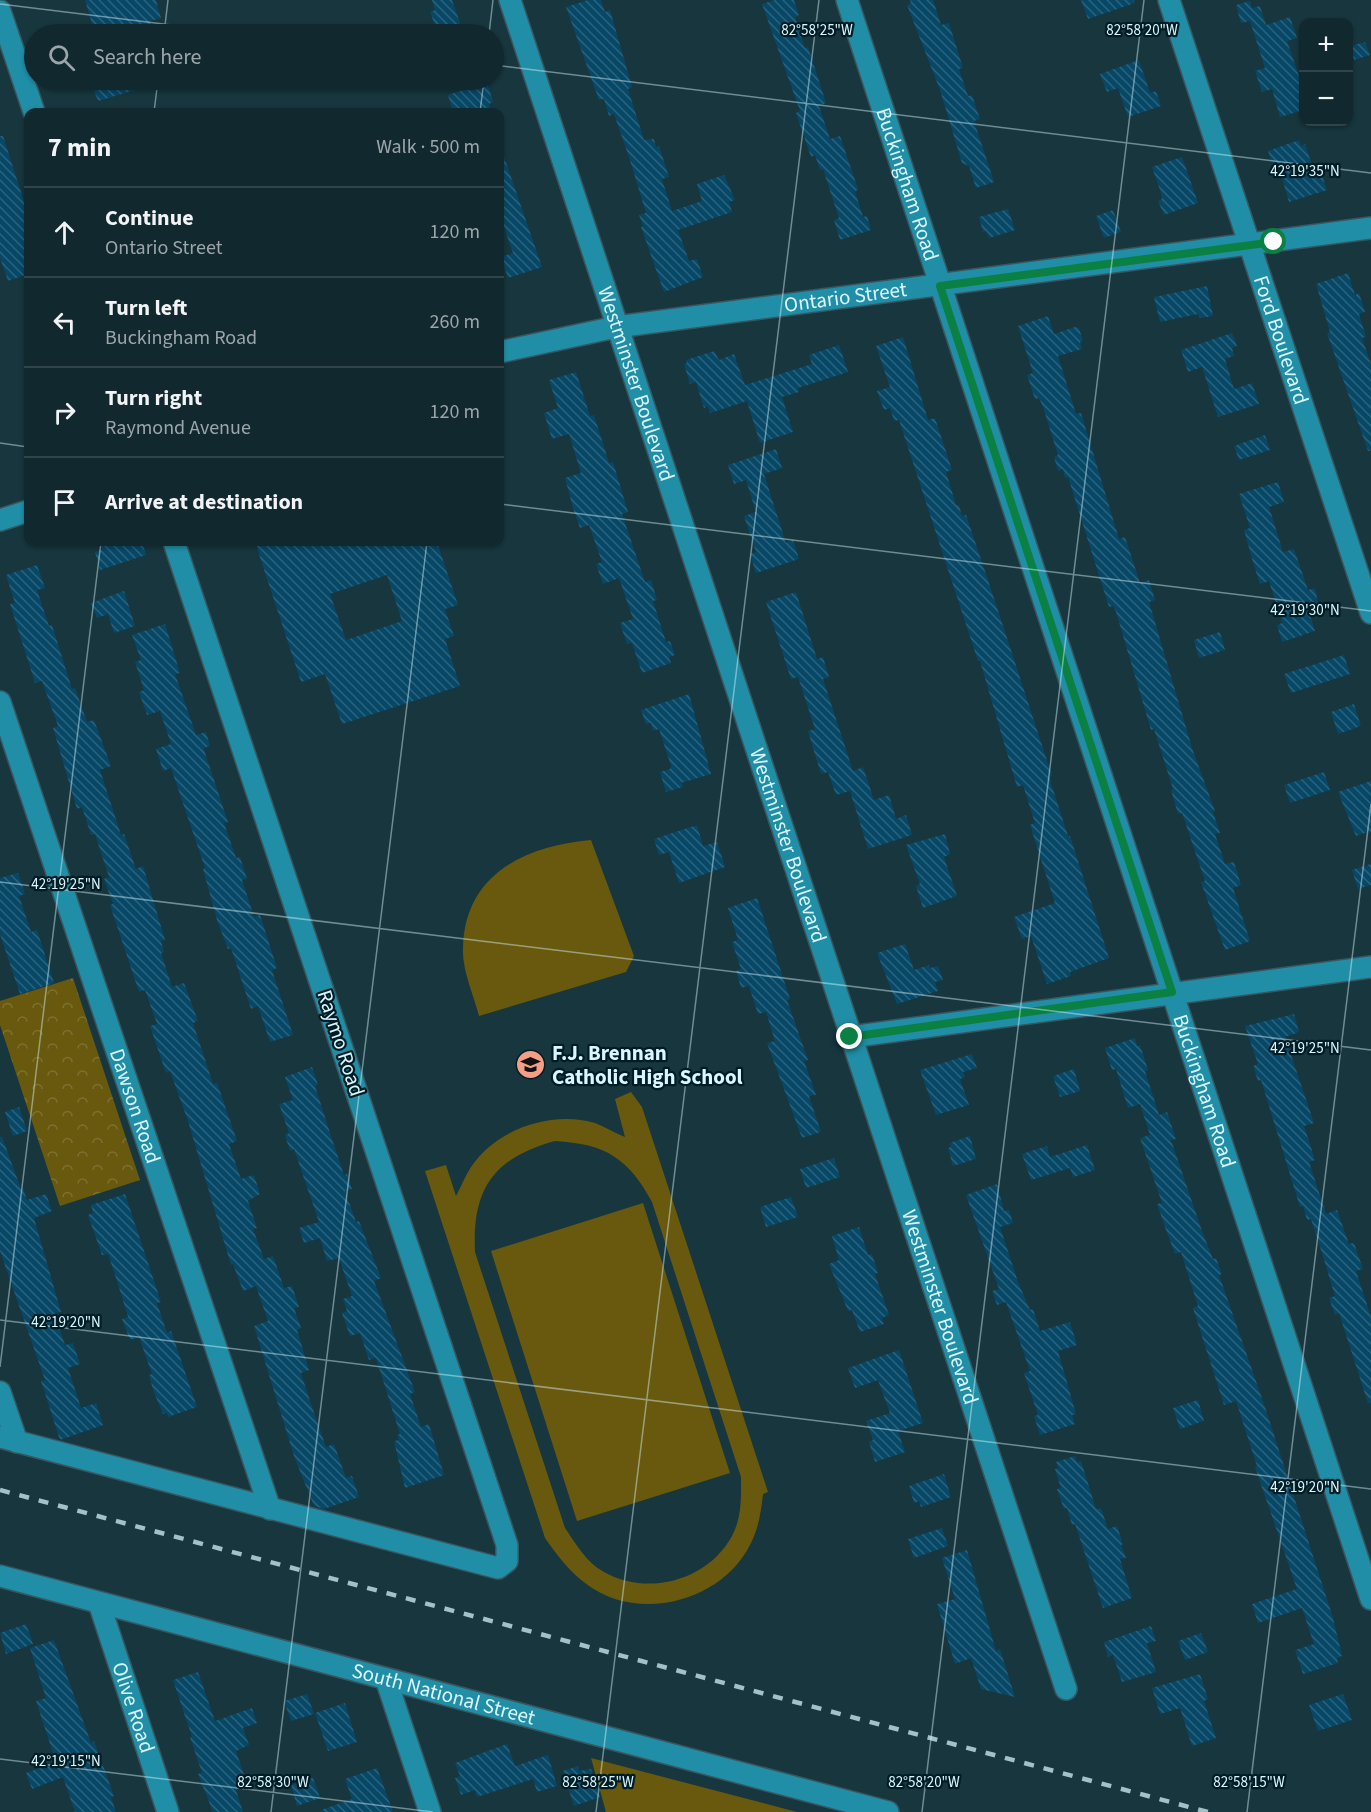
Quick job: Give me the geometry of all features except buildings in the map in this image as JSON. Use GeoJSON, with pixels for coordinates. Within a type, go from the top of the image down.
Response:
{"type":"FeatureCollection","features":[{"type":"Feature","properties":{"kind":"street","name":"Westminster Boulevard"},"geometry":{"type":"LineString","coordinates":[[510,0],[1066,1689]]}},
{"type":"Feature","properties":{"kind":"street","name":"Buckingham Road"},"geometry":{"type":"LineString","coordinates":[[848,0],[1371,1599]]}},
{"type":"Feature","properties":{"kind":"street","name":"Ford Boulevard"},"geometry":{"type":"LineString","coordinates":[[1169,0],[1371,613]]}},
{"type":"Feature","properties":{"kind":"street"},"geometry":{"type":"LineString","coordinates":[[0,11],[24,82]]}},
{"type":"Feature","properties":{"kind":"street"},"geometry":{"type":"LineString","coordinates":[[27,90],[33,108]]}},
{"type":"Feature","properties":{"kind":"street","name":"Ontario Street"},"geometry":{"type":"LineString","coordinates":[[504,351],[616,327],[1371,228]]}},
{"type":"Feature","properties":{"kind":"street"},"geometry":{"type":"LineString","coordinates":[[0,520],[24,512]]}},
{"type":"Feature","properties":{"kind":"street","name":"Raymo Road"},"geometry":{"type":"LineString","coordinates":[[175,546],[507,1545],[507,1561],[498,1568],[270,1509]]}},
{"type":"Feature","properties":{"kind":"street","name":"Dawson Road"},"geometry":{"type":"LineString","coordinates":[[0,702],[270,1509]]}},
{"type":"Feature","properties":{"kind":"street"},"geometry":{"type":"LineString","coordinates":[[850,1037],[1371,967]]}},
{"type":"Feature","properties":{"kind":"street"},"geometry":{"type":"LineString","coordinates":[[0,1392],[8,1440],[270,1509]]}},
{"type":"Feature","properties":{"kind":"street","name":"South National Street"},"geometry":{"type":"LineString","coordinates":[[0,1576],[888,1812]]}},
{"type":"Feature","properties":{"kind":"street","name":"Olive Road"},"geometry":{"type":"LineString","coordinates":[[99,1603],[168,1812]]}},
{"type":"Feature","properties":{"kind":"street"},"geometry":{"type":"LineString","coordinates":[[386,1679],[430,1812]]}},
{"type":"Feature","properties":{"kind":"green space"},"geometry":{"type":"Polygon","coordinates":[[[591,840],[634,956],[626,972],[479,1016],[463,957],[466,923],[474,901],[487,883],[522,857],[567,843],[591,840]]]}},
{"type":"Feature","properties":{"kind":"green space"},"geometry":{"type":"Polygon","coordinates":[[[73,978],[140,1180],[60,1206],[0,1025],[0,1001],[73,978]]]}},
{"type":"Feature","properties":{"kind":"green space"},"geometry":{"type":"Polygon","coordinates":[[[631,1092],[642,1107],[768,1492],[763,1494],[759,1519],[751,1543],[738,1563],[721,1580],[700,1592],[677,1600],[653,1604],[629,1602],[606,1595],[585,1583],[563,1562],[545,1538],[425,1171],[446,1165],[456,1196],[469,1170],[482,1154],[495,1142],[526,1126],[543,1121],[578,1120],[595,1123],[625,1137],[615,1099],[631,1092]],[[555,1141],[534,1148],[502,1167],[491,1179],[483,1193],[478,1210],[475,1252],[565,1528],[587,1558],[604,1572],[640,1583],[676,1580],[708,1564],[732,1536],[739,1514],[741,1477],[652,1202],[634,1174],[614,1156],[602,1150],[555,1141]]]}},
{"type":"Feature","properties":{"kind":"green space"},"geometry":{"type":"Polygon","coordinates":[[[643,1203],[730,1473],[577,1521],[491,1251],[643,1203]]]}},
{"type":"Feature","properties":{"kind":"green space"},"geometry":{"type":"Polygon","coordinates":[[[591,1758],[797,1812],[606,1812],[591,1758]]]}},
{"type":"Feature","properties":{"kind":"railway"},"geometry":{"type":"LineString","coordinates":[[0,1490],[1208,1812]]}},
{"type":"Feature","properties":{"kind":"place","name":"F.J. Brennan Catholic High School"},"geometry":{"type":"Point","coordinates":[531,1065]}},
{"type":"Feature","properties":{"kind":"route"},"geometry":{"type":"LineString","coordinates":[[850,1037],[1172,992],[940,286],[1274,242]]}}]}
